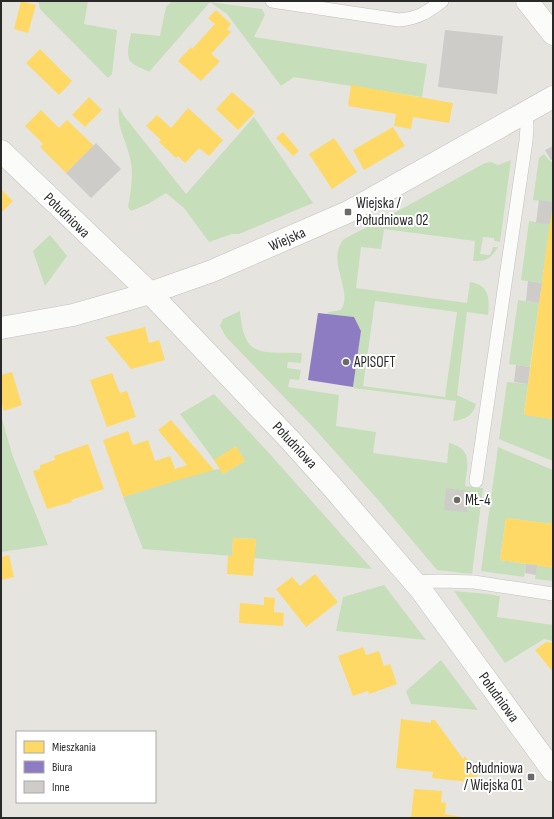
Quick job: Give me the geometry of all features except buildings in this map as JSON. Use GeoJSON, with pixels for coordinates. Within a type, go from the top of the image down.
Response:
{"type":"FeatureCollection","features":[{"type":"Feature","properties":{"kind":"street"},"geometry":{"type":"LineString","coordinates":[[527,1],[553,34]]}},
{"type":"Feature","properties":{"kind":"street","name":"Wiejska"},"geometry":{"type":"LineString","coordinates":[[1,328],[73,315],[150,293],[212,271],[348,212],[553,98]]}},
{"type":"Feature","properties":{"kind":"street","name":"Południowa"},"geometry":{"type":"LineString","coordinates":[[1,151],[150,293],[291,440],[415,582],[553,771]]}},
{"type":"Feature","properties":{"kind":"lane"},"geometry":{"type":"LineString","coordinates":[[272,1],[399,20],[411,19],[425,14],[442,1]]}},
{"type":"Feature","properties":{"kind":"lane"},"geometry":{"type":"LineString","coordinates":[[476,481],[526,141],[526,112]]}},
{"type":"Feature","properties":{"kind":"lane"},"geometry":{"type":"LineString","coordinates":[[415,582],[474,582],[553,594]]}},
{"type":"Feature","properties":{"kind":"green space"},"geometry":{"type":"Polygon","coordinates":[[[38,1],[88,1],[84,24],[117,30],[112,74],[108,78],[40,9],[38,1]]]}},
{"type":"Feature","properties":{"kind":"green space"},"geometry":{"type":"Polygon","coordinates":[[[172,1],[210,2],[149,72],[135,65],[129,59],[128,52],[131,33],[160,36],[166,7],[172,1]]]}},
{"type":"Feature","properties":{"kind":"green space"},"geometry":{"type":"Polygon","coordinates":[[[210,2],[262,9],[265,15],[254,37],[427,64],[422,97],[294,77],[281,86],[227,14],[210,2]]]}},
{"type":"Feature","properties":{"kind":"green space"},"geometry":{"type":"Polygon","coordinates":[[[119,107],[124,116],[186,194],[254,117],[313,203],[239,234],[232,234],[209,242],[184,208],[166,193],[148,204],[131,211],[128,207],[132,182],[132,170],[128,151],[120,127],[118,114],[119,107]]]}},
{"type":"Feature","properties":{"kind":"green space"},"geometry":{"type":"Polygon","coordinates":[[[544,154],[551,162],[553,162],[553,202],[533,200],[539,158],[544,154]]]}},
{"type":"Feature","properties":{"kind":"green space"},"geometry":{"type":"Polygon","coordinates":[[[511,160],[500,242],[494,241],[494,238],[483,237],[480,254],[490,255],[493,247],[498,247],[491,257],[481,261],[473,261],[475,241],[384,229],[381,249],[361,247],[356,288],[467,303],[470,282],[485,289],[489,303],[488,315],[467,312],[457,395],[476,404],[473,412],[468,417],[453,421],[456,401],[353,388],[361,331],[353,317],[326,314],[341,310],[344,302],[343,285],[337,256],[339,247],[344,239],[485,163],[491,162],[498,165],[511,160]],[[375,301],[363,386],[445,397],[457,312],[375,301]]]}},
{"type":"Feature","properties":{"kind":"green space"},"geometry":{"type":"Polygon","coordinates":[[[529,221],[550,224],[542,283],[521,280],[529,221]]]}},
{"type":"Feature","properties":{"kind":"green space"},"geometry":{"type":"Polygon","coordinates":[[[50,235],[67,256],[45,286],[33,251],[50,235]]]}},
{"type":"Feature","properties":{"kind":"green space"},"geometry":{"type":"Polygon","coordinates":[[[518,300],[539,303],[530,367],[509,364],[518,300]]]}},
{"type":"Feature","properties":{"kind":"green space"},"geometry":{"type":"Polygon","coordinates":[[[240,311],[242,327],[251,346],[266,352],[302,353],[301,363],[288,362],[287,368],[301,370],[299,380],[290,379],[288,387],[339,395],[336,426],[376,432],[373,453],[447,463],[449,443],[462,449],[466,454],[467,459],[465,486],[483,488],[472,574],[437,570],[379,501],[313,427],[226,337],[220,326],[223,319],[240,311]]]}},
{"type":"Feature","properties":{"kind":"green space"},"geometry":{"type":"Polygon","coordinates":[[[507,382],[528,384],[524,414],[553,419],[553,461],[499,439],[507,382]]]}},
{"type":"Feature","properties":{"kind":"green space"},"geometry":{"type":"Polygon","coordinates":[[[214,394],[269,453],[372,569],[254,558],[256,539],[233,538],[232,556],[143,549],[123,497],[171,481],[208,471],[220,469],[223,474],[245,461],[214,460],[180,414],[214,394]]]}},
{"type":"Feature","properties":{"kind":"green space"},"geometry":{"type":"Polygon","coordinates":[[[1,416],[13,457],[48,545],[1,552],[1,416]]]}},
{"type":"Feature","properties":{"kind":"green space"},"geometry":{"type":"Polygon","coordinates":[[[498,447],[553,470],[553,524],[506,518],[500,560],[526,564],[524,577],[481,571],[498,447]]]}},
{"type":"Feature","properties":{"kind":"green space"},"geometry":{"type":"Polygon","coordinates":[[[537,565],[553,568],[553,581],[535,579],[537,565]]]}},
{"type":"Feature","properties":{"kind":"green space"},"geometry":{"type":"Polygon","coordinates":[[[384,585],[426,640],[336,631],[343,597],[384,585]]]}},
{"type":"Feature","properties":{"kind":"green space"},"geometry":{"type":"Polygon","coordinates":[[[454,591],[500,596],[497,617],[553,625],[553,641],[544,639],[505,663],[454,591]]]}},
{"type":"Feature","properties":{"kind":"green space"},"geometry":{"type":"Polygon","coordinates":[[[441,660],[478,710],[411,704],[406,691],[441,660]]]}},
{"type":"Feature","properties":{"kind":"place","name":"Wiejska / Południowa 02"},"geometry":{"type":"Point","coordinates":[348,212]}},
{"type":"Feature","properties":{"kind":"place","name":"APISOFT"},"geometry":{"type":"Point","coordinates":[346,362]}},
{"type":"Feature","properties":{"kind":"place","name":"MŁ-4"},"geometry":{"type":"Point","coordinates":[457,500]}},
{"type":"Feature","properties":{"kind":"place","name":"Południowa / Wiejska 01"},"geometry":{"type":"Point","coordinates":[531,777]}}]}
